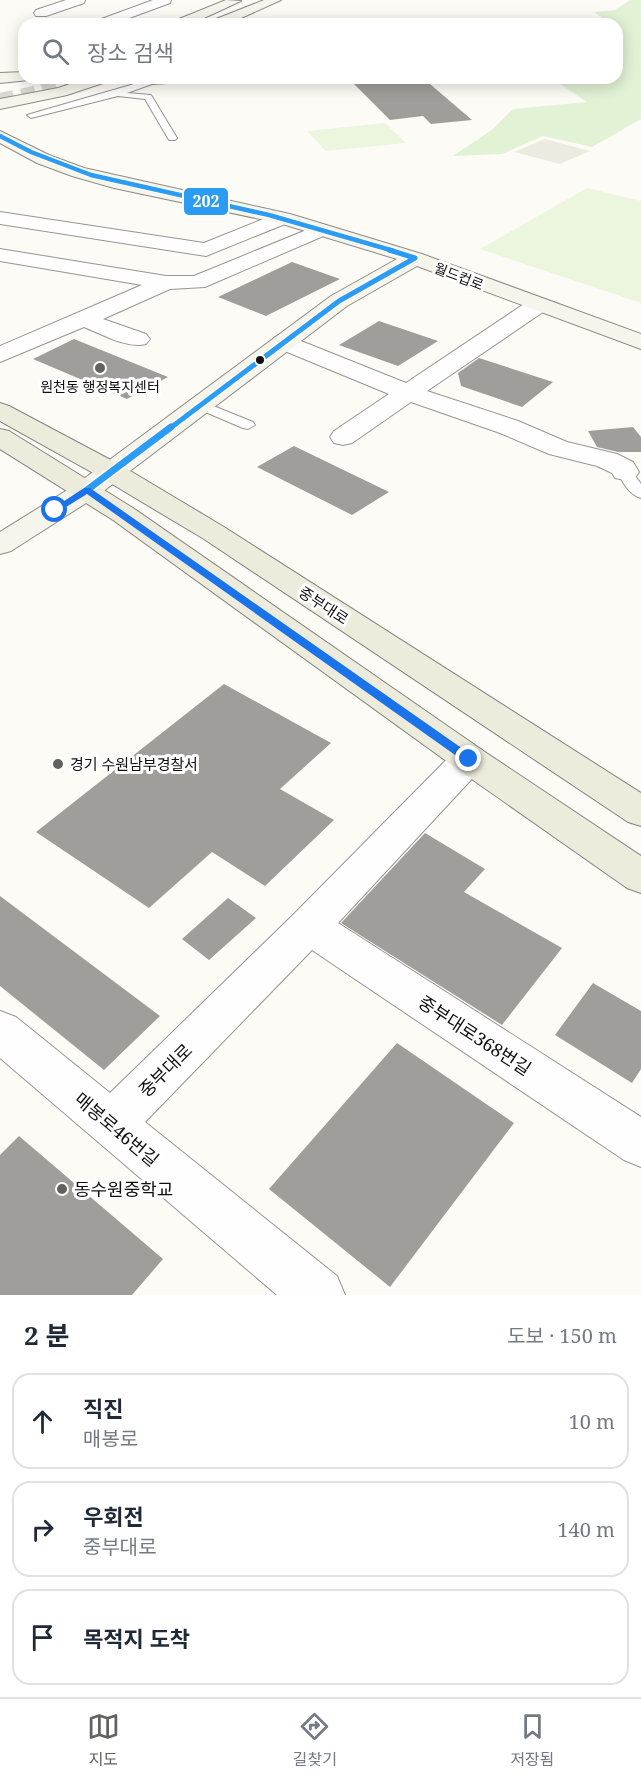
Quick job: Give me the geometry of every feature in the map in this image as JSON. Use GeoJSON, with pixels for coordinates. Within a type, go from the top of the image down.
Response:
{"type":"FeatureCollection","features":[{"type":"Feature","properties":{"kind":"main road","name":"중부대로"},"geometry":{"type":"LineString","coordinates":[[0,411],[100,481],[176,551],[469,759],[641,877]]}},
{"type":"Feature","properties":{"kind":"main road","name":"중부대로"},"geometry":{"type":"LineString","coordinates":[[0,437],[214,533],[641,812]]}},
{"type":"Feature","properties":{"kind":"main road"},"geometry":{"type":"LineString","coordinates":[[176,551],[214,533]]}},
{"type":"Feature","properties":{"kind":"street"},"geometry":{"type":"LineString","coordinates":[[41,12],[79,0]]}},
{"type":"Feature","properties":{"kind":"street"},"geometry":{"type":"LineString","coordinates":[[117,18],[165,0]]}},
{"type":"Feature","properties":{"kind":"street"},"geometry":{"type":"LineString","coordinates":[[194,18],[237,0]]}},
{"type":"Feature","properties":{"kind":"street"},"geometry":{"type":"LineString","coordinates":[[215,18],[258,0]]}},
{"type":"Feature","properties":{"kind":"street"},"geometry":{"type":"LineString","coordinates":[[231,18],[275,0]]}},
{"type":"Feature","properties":{"kind":"street"},"geometry":{"type":"LineString","coordinates":[[246,18],[289,0]]}},
{"type":"Feature","properties":{"kind":"street"},"geometry":{"type":"LineString","coordinates":[[0,78],[18,79]]}},
{"type":"Feature","properties":{"kind":"street"},"geometry":{"type":"LineString","coordinates":[[0,91],[18,84]]}},
{"type":"Feature","properties":{"kind":"street"},"geometry":{"type":"LineString","coordinates":[[0,104],[23,101],[84,84]]}},
{"type":"Feature","properties":{"kind":"street"},"geometry":{"type":"LineString","coordinates":[[20,148],[17,129],[31,115],[84,84]]}},
{"type":"Feature","properties":{"kind":"street","name":"월드컵로"},"geometry":{"type":"LineString","coordinates":[[0,136],[20,148],[78,172],[114,182],[283,218],[414,258],[641,342]]}},
{"type":"Feature","properties":{"kind":"street"},"geometry":{"type":"LineString","coordinates":[[0,218],[206,250],[283,218]]}},
{"type":"Feature","properties":{"kind":"street"},"geometry":{"type":"LineString","coordinates":[[0,255],[166,283],[197,282],[321,230]]}},
{"type":"Feature","properties":{"kind":"street"},"geometry":{"type":"LineString","coordinates":[[0,545],[100,481],[339,301],[414,258]]}},
{"type":"Feature","properties":{"kind":"street"},"geometry":{"type":"LineString","coordinates":[[0,355],[166,283]]}},
{"type":"Feature","properties":{"kind":"street"},"geometry":{"type":"LineString","coordinates":[[343,437],[538,305]]}},
{"type":"Feature","properties":{"kind":"street"},"geometry":{"type":"LineString","coordinates":[[82,319],[138,339]]}},
{"type":"Feature","properties":{"kind":"street"},"geometry":{"type":"LineString","coordinates":[[283,342],[408,393],[509,427],[558,448],[607,460],[623,468],[625,472]]}},
{"type":"Feature","properties":{"kind":"street","name":"중부대로"},"geometry":{"type":"LineString","coordinates":[[111,1124],[309,926],[469,759]]}},
{"type":"Feature","properties":{"kind":"street","name":"중부대로368번길"},"geometry":{"type":"LineString","coordinates":[[309,926],[641,1144]]}},
{"type":"Feature","properties":{"kind":"street","name":"매봉로46번길"},"geometry":{"type":"LineString","coordinates":[[0,1031],[318,1295]]}},
{"type":"Feature","properties":{"kind":"lane"},"geometry":{"type":"LineString","coordinates":[[31,115],[111,95],[138,84]]}},
{"type":"Feature","properties":{"kind":"lane"},"geometry":{"type":"LineString","coordinates":[[111,95],[148,97],[172,138]]}},
{"type":"Feature","properties":{"kind":"lane"},"geometry":{"type":"LineString","coordinates":[[201,405],[248,425]]}},
{"type":"Feature","properties":{"kind":"lane"},"geometry":{"type":"LineString","coordinates":[[625,472],[630,482],[641,493]]}},
{"type":"Feature","properties":{"kind":"green space"},"geometry":{"type":"Polygon","coordinates":[[[630,0],[641,0],[641,119],[592,147],[543,136],[502,154],[453,156],[493,129],[513,109],[587,102],[560,84],[623,84],[623,18],[602,18],[594,12],[615,10],[630,0]]]}},
{"type":"Feature","properties":{"kind":"green space"},"geometry":{"type":"Polygon","coordinates":[[[385,123],[406,143],[326,151],[307,131],[385,123]]]}},
{"type":"Feature","properties":{"kind":"green space"},"geometry":{"type":"Polygon","coordinates":[[[587,188],[641,201],[641,303],[480,249],[587,188]]]}},
{"type":"Feature","properties":{"kind":"shaded area"},"geometry":{"type":"Polygon","coordinates":[[[545,139],[590,151],[560,164],[514,152],[545,139]]]}},
{"type":"Feature","properties":{"kind":"building"},"geometry":{"type":"Polygon","coordinates":[[[354,84],[430,84],[472,120],[431,124],[423,116],[390,120],[354,84]]]}},
{"type":"Feature","properties":{"kind":"building"},"geometry":{"type":"Polygon","coordinates":[[[292,262],[340,279],[266,316],[218,297],[292,262]]]}},
{"type":"Feature","properties":{"kind":"building"},"geometry":{"type":"Polygon","coordinates":[[[379,321],[438,341],[398,366],[339,345],[379,321]]]}},
{"type":"Feature","properties":{"kind":"building","name":"원천동 행정복지센터"},"geometry":{"type":"Polygon","coordinates":[[[74,339],[168,377],[127,399],[33,359],[74,339]]]}},
{"type":"Feature","properties":{"kind":"building"},"geometry":{"type":"Polygon","coordinates":[[[479,358],[553,382],[522,407],[461,386],[458,373],[479,358]]]}},
{"type":"Feature","properties":{"kind":"building"},"geometry":{"type":"Polygon","coordinates":[[[633,427],[641,437],[641,452],[618,452],[597,447],[588,431],[633,427]]]}},
{"type":"Feature","properties":{"kind":"building"},"geometry":{"type":"Polygon","coordinates":[[[294,446],[389,492],[352,515],[257,467],[294,446]]]}},
{"type":"Feature","properties":{"kind":"building"},"geometry":{"type":"Polygon","coordinates":[[[224,684],[331,743],[280,789],[334,820],[265,886],[212,852],[149,908],[36,832],[224,684]]]}},
{"type":"Feature","properties":{"kind":"building"},"geometry":{"type":"Polygon","coordinates":[[[425,833],[485,869],[464,892],[562,948],[502,1025],[341,923],[425,833]]]}},
{"type":"Feature","properties":{"kind":"building"},"geometry":{"type":"Polygon","coordinates":[[[0,896],[160,1016],[104,1070],[0,986],[0,896]]]}},
{"type":"Feature","properties":{"kind":"building"},"geometry":{"type":"Polygon","coordinates":[[[228,898],[256,918],[209,960],[182,939],[228,898]]]}},
{"type":"Feature","properties":{"kind":"building"},"geometry":{"type":"Polygon","coordinates":[[[593,983],[641,1011],[641,1069],[632,1083],[555,1035],[593,983]]]}},
{"type":"Feature","properties":{"kind":"building"},"geometry":{"type":"Polygon","coordinates":[[[397,1043],[514,1123],[390,1287],[269,1189],[397,1043]]]}},
{"type":"Feature","properties":{"kind":"building","name":"동수원중학교"},"geometry":{"type":"Polygon","coordinates":[[[19,1136],[163,1259],[132,1295],[0,1295],[0,1155],[19,1136]]]}},
{"type":"Feature","properties":{"kind":"tunnel"},"geometry":{"type":"LineString","coordinates":[[0,100],[39,92],[60,84]]}},
{"type":"Feature","properties":{"kind":"transit line","name":"202"},"geometry":{"type":"LineString","coordinates":[[0,136],[61,165],[91,175],[290,220],[415,258]]}},
{"type":"Feature","properties":{"kind":"transit line","name":"202"},"geometry":{"type":"LineString","coordinates":[[87,490],[339,301],[415,258]]}},
{"type":"Feature","properties":{"kind":"place","name":"원천동 행정복지센터"},"geometry":{"type":"Point","coordinates":[100,368]}},
{"type":"Feature","properties":{"kind":"place","name":"경기 수원남부경찰서"},"geometry":{"type":"Point","coordinates":[58,764]}},
{"type":"Feature","properties":{"kind":"place","name":"동수원중학교"},"geometry":{"type":"Point","coordinates":[62,1189]}},
{"type":"Feature","properties":{"kind":"route"},"geometry":{"type":"LineString","coordinates":[[55,510],[87,490],[123,513],[469,759]]}}]}
